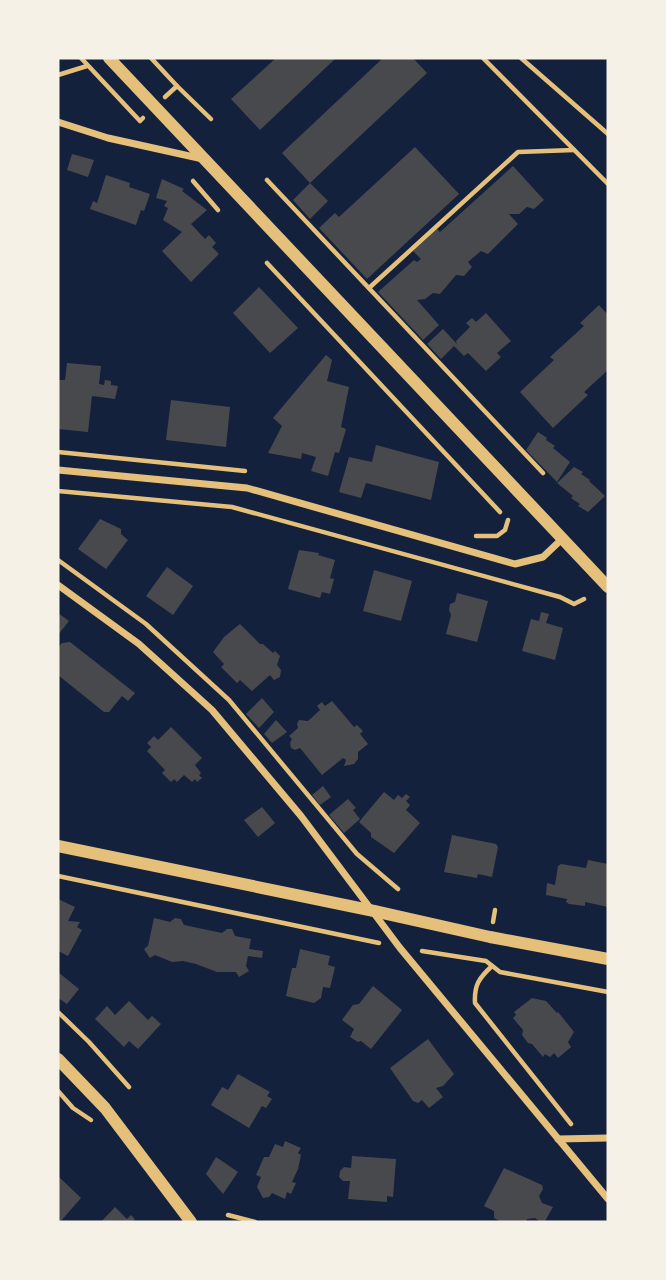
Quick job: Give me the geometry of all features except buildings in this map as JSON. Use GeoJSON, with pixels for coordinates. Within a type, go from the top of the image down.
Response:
{"type":"FeatureCollection","features":[{"type":"Feature","properties":{"kind":"street"},"geometry":{"type":"LineString","coordinates":[[109,58],[608,587]]}},
{"type":"Feature","properties":{"kind":"street"},"geometry":{"type":"LineString","coordinates":[[58,122],[108,138],[208,160]]}},
{"type":"Feature","properties":{"kind":"street"},"geometry":{"type":"LineString","coordinates":[[58,470],[247,488],[515,564],[543,556],[562,539]]}},
{"type":"Feature","properties":{"kind":"street"},"geometry":{"type":"LineString","coordinates":[[58,585],[139,644],[212,710],[302,816],[400,948],[608,1199]]}},
{"type":"Feature","properties":{"kind":"street"},"geometry":{"type":"LineString","coordinates":[[58,846],[490,937],[608,959]]}},
{"type":"Feature","properties":{"kind":"street"},"geometry":{"type":"LineString","coordinates":[[58,1059],[105,1108],[191,1222]]}},
{"type":"Feature","properties":{"kind":"street"},"geometry":{"type":"LineString","coordinates":[[558,1139],[608,1139]]}},
{"type":"Feature","properties":{"kind":"path"},"geometry":{"type":"LineString","coordinates":[[81,58],[140,121]]}},
{"type":"Feature","properties":{"kind":"path"},"geometry":{"type":"LineString","coordinates":[[151,58],[211,119]]}},
{"type":"Feature","properties":{"kind":"path"},"geometry":{"type":"LineString","coordinates":[[482,58],[608,184]]}},
{"type":"Feature","properties":{"kind":"path"},"geometry":{"type":"LineString","coordinates":[[521,58],[608,134]]}},
{"type":"Feature","properties":{"kind":"path"},"geometry":{"type":"LineString","coordinates":[[58,75],[87,66]]}},
{"type":"Feature","properties":{"kind":"path"},"geometry":{"type":"LineString","coordinates":[[156,107],[177,86]]}},
{"type":"Feature","properties":{"kind":"path"},"geometry":{"type":"LineString","coordinates":[[369,288],[518,152],[574,150]]}},
{"type":"Feature","properties":{"kind":"path"},"geometry":{"type":"LineString","coordinates":[[267,180],[543,473]]}},
{"type":"Feature","properties":{"kind":"path"},"geometry":{"type":"LineString","coordinates":[[193,181],[218,210]]}},
{"type":"Feature","properties":{"kind":"path"},"geometry":{"type":"LineString","coordinates":[[267,263],[500,512]]}},
{"type":"Feature","properties":{"kind":"path"},"geometry":{"type":"LineString","coordinates":[[58,491],[232,507],[560,597],[574,604],[584,599]]}},
{"type":"Feature","properties":{"kind":"path"},"geometry":{"type":"LineString","coordinates":[[58,876],[400,948],[486,961],[500,972],[608,992]]}},
{"type":"Feature","properties":{"kind":"path"},"geometry":{"type":"LineString","coordinates":[[492,966],[474,987],[475,1003],[574,1128]]}},
{"type":"Feature","properties":{"kind":"path"},"geometry":{"type":"LineString","coordinates":[[58,1012],[129,1087]]}},
{"type":"Feature","properties":{"kind":"path"},"geometry":{"type":"LineString","coordinates":[[58,1091],[73,1108],[91,1120]]}},
{"type":"Feature","properties":{"kind":"path"},"geometry":{"type":"LineString","coordinates":[[228,1215],[255,1222]]}}]}
